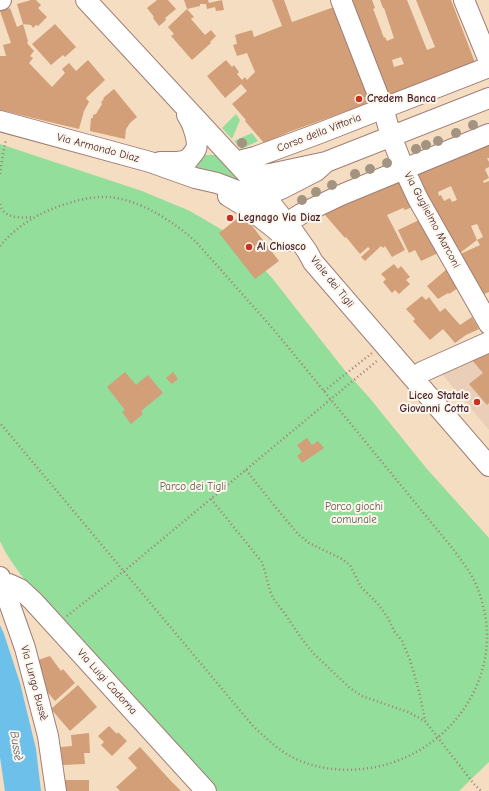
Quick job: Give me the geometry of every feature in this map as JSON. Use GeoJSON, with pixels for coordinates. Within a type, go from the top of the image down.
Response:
{"type":"FeatureCollection","features":[{"type":"Feature","properties":{"kind":"street","name":"Via Guglielmo Marconi"},"geometry":{"type":"LineString","coordinates":[[341,0],[383,108],[391,136],[404,169],[418,199],[489,324]]}},
{"type":"Feature","properties":{"kind":"street"},"geometry":{"type":"LineString","coordinates":[[464,0],[489,61]]}},
{"type":"Feature","properties":{"kind":"street","name":"Viale dei Tigli"},"geometry":{"type":"LineString","coordinates":[[88,1],[243,170],[287,223],[313,262],[381,351],[414,378],[489,466]]}},
{"type":"Feature","properties":{"kind":"street","name":"Corso della Vittoria"},"geometry":{"type":"LineString","coordinates":[[243,170],[242,160],[256,157],[320,133],[489,67]]}},
{"type":"Feature","properties":{"kind":"street","name":"Viale dei Tigli"},"geometry":{"type":"LineString","coordinates":[[150,162],[177,162],[188,160],[196,150],[196,139],[190,119],[176,98]]}},
{"type":"Feature","properties":{"kind":"street"},"geometry":{"type":"LineString","coordinates":[[243,170],[270,174],[326,162],[489,98]]}},
{"type":"Feature","properties":{"kind":"street","name":"Via Armando Diaz"},"geometry":{"type":"LineString","coordinates":[[5,123],[150,162],[195,178],[217,183],[251,196],[259,197],[264,195]]}},
{"type":"Feature","properties":{"kind":"street"},"geometry":{"type":"LineString","coordinates":[[287,223],[301,214],[341,195],[489,134]]}},
{"type":"Feature","properties":{"kind":"street"},"geometry":{"type":"LineString","coordinates":[[264,195],[281,189],[316,171],[326,162]]}},
{"type":"Feature","properties":{"kind":"street","name":"Via Armando Diaz"},"geometry":{"type":"LineString","coordinates":[[195,178],[243,205],[260,217],[278,230],[313,262]]}},
{"type":"Feature","properties":{"kind":"street"},"geometry":{"type":"LineString","coordinates":[[414,378],[422,372],[489,342]]}},
{"type":"Feature","properties":{"kind":"street","name":"Via Luigi Cadorna"},"geometry":{"type":"LineString","coordinates":[[2,582],[20,588],[33,601],[206,791]]}},
{"type":"Feature","properties":{"kind":"street","name":"Via Lungo Bussè"},"geometry":{"type":"LineString","coordinates":[[2,582],[25,648],[48,736],[56,791]]}},
{"type":"Feature","properties":{"kind":"path"},"geometry":{"type":"LineString","coordinates":[[0,174],[5,123]]}},
{"type":"Feature","properties":{"kind":"path"},"geometry":{"type":"LineString","coordinates":[[0,246],[14,231],[29,220],[57,207],[94,198],[123,200],[139,206],[171,222],[197,243],[274,330],[465,564],[475,582],[482,602],[486,620],[487,641],[485,658],[471,697],[453,724],[439,738],[409,756],[389,764],[366,769],[346,770],[310,764],[294,758],[282,751],[253,726],[0,423]]}},
{"type":"Feature","properties":{"kind":"path"},"geometry":{"type":"LineString","coordinates":[[0,204],[1,208],[8,215],[22,218],[36,217]]}},
{"type":"Feature","properties":{"kind":"path"},"geometry":{"type":"LineString","coordinates":[[324,391],[381,351]]}},
{"type":"Feature","properties":{"kind":"path"},"geometry":{"type":"LineString","coordinates":[[55,625],[124,571],[331,399],[381,351]]}},
{"type":"Feature","properties":{"kind":"path"},"geometry":{"type":"LineString","coordinates":[[246,470],[277,510],[309,543],[342,559],[350,566],[361,587],[378,604],[388,618],[394,631],[402,641],[410,660],[426,721],[481,791]]}},
{"type":"Feature","properties":{"kind":"path"},"geometry":{"type":"LineString","coordinates":[[211,499],[262,562],[273,598],[313,653],[350,688],[362,696],[408,712],[426,721]]}},
{"type":"Feature","properties":{"kind":"shaded area","name":"Liceo Statale Giovanni Cotta"},"geometry":{"type":"Polygon","coordinates":[[[489,353],[489,430],[442,374],[489,353]]]}},
{"type":"Feature","properties":{"kind":"green space"},"geometry":{"type":"Polygon","coordinates":[[[236,114],[240,120],[232,139],[222,128],[236,114]]]}},
{"type":"Feature","properties":{"kind":"green space"},"geometry":{"type":"Polygon","coordinates":[[[252,133],[258,141],[241,149],[234,141],[252,133]]]}},
{"type":"Feature","properties":{"kind":"green space","name":"Parco dei Tigli"},"geometry":{"type":"Polygon","coordinates":[[[0,144],[142,191],[190,211],[224,231],[244,247],[272,278],[346,372],[368,396],[427,469],[489,538],[489,762],[459,791],[211,791],[29,585],[13,564],[0,541],[0,144]]]}},
{"type":"Feature","properties":{"kind":"green space"},"geometry":{"type":"Polygon","coordinates":[[[204,155],[222,155],[252,189],[180,168],[199,164],[204,155]]]}},
{"type":"Feature","properties":{"kind":"water","name":"Bussè"},"geometry":{"type":"Polygon","coordinates":[[[0,625],[20,683],[36,749],[41,791],[5,791],[0,757],[0,625]]]}},
{"type":"Feature","properties":{"kind":"building"},"geometry":{"type":"Polygon","coordinates":[[[36,0],[41,5],[38,8],[47,17],[38,26],[36,25],[33,28],[31,25],[23,24],[17,4],[36,0]]]}},
{"type":"Feature","properties":{"kind":"building"},"geometry":{"type":"Polygon","coordinates":[[[157,0],[168,0],[176,9],[165,18],[166,20],[159,26],[147,8],[157,0]]]}},
{"type":"Feature","properties":{"kind":"building"},"geometry":{"type":"Polygon","coordinates":[[[184,0],[208,0],[209,3],[222,0],[224,10],[216,11],[215,7],[207,9],[206,4],[200,4],[200,6],[187,9],[184,0]]]}},
{"type":"Feature","properties":{"kind":"building"},"geometry":{"type":"Polygon","coordinates":[[[272,0],[284,0],[292,22],[334,7],[361,79],[363,78],[372,102],[289,132],[264,143],[232,104],[247,91],[241,84],[225,98],[207,76],[226,60],[232,67],[234,65],[239,72],[237,74],[242,80],[245,77],[247,80],[255,72],[247,53],[237,56],[233,45],[237,44],[235,35],[252,30],[254,37],[282,26],[272,0]]]}},
{"type":"Feature","properties":{"kind":"building"},"geometry":{"type":"Polygon","coordinates":[[[350,0],[372,0],[375,8],[373,9],[384,38],[385,37],[387,41],[394,38],[380,0],[407,0],[427,50],[435,47],[416,0],[451,0],[476,65],[387,98],[350,0]],[[401,57],[392,60],[394,67],[404,64],[401,57]]]}},
{"type":"Feature","properties":{"kind":"building"},"geometry":{"type":"Polygon","coordinates":[[[10,8],[17,27],[23,24],[28,41],[27,43],[34,51],[30,56],[33,58],[29,63],[52,87],[65,73],[62,69],[69,63],[76,71],[88,60],[105,80],[86,98],[89,102],[84,111],[79,129],[0,110],[0,56],[6,56],[3,45],[11,43],[0,11],[10,8]]]}},
{"type":"Feature","properties":{"kind":"building"},"geometry":{"type":"Polygon","coordinates":[[[187,9],[194,17],[191,19],[205,35],[211,30],[216,36],[210,42],[211,43],[192,60],[171,36],[174,34],[168,27],[187,9]]]}},
{"type":"Feature","properties":{"kind":"building"},"geometry":{"type":"Polygon","coordinates":[[[55,24],[76,47],[65,57],[63,55],[51,65],[32,44],[55,24]]]}},
{"type":"Feature","properties":{"kind":"building"},"geometry":{"type":"Polygon","coordinates":[[[114,89],[137,117],[126,129],[125,139],[90,131],[91,118],[93,118],[93,115],[96,114],[102,104],[101,102],[104,99],[103,98],[114,89]]]}},
{"type":"Feature","properties":{"kind":"building"},"geometry":{"type":"Polygon","coordinates":[[[489,141],[489,158],[487,158],[489,167],[485,169],[489,178],[483,181],[484,183],[489,181],[489,292],[479,296],[475,289],[473,289],[456,256],[440,224],[438,225],[429,208],[431,207],[427,199],[425,200],[412,174],[489,141]],[[451,186],[438,192],[439,196],[441,195],[444,201],[450,198],[452,202],[457,200],[451,186]],[[477,224],[471,226],[477,240],[483,237],[477,224]],[[477,240],[456,256],[480,245],[477,240]]]}},
{"type":"Feature","properties":{"kind":"building"},"geometry":{"type":"Polygon","coordinates":[[[398,180],[412,207],[405,210],[403,208],[387,215],[405,250],[392,257],[385,246],[383,248],[381,246],[365,261],[361,257],[370,249],[368,247],[360,254],[325,215],[325,212],[398,180]]]}},
{"type":"Feature","properties":{"kind":"building","name":"Al Chiosco"},"geometry":{"type":"Polygon","coordinates":[[[243,214],[279,261],[255,279],[219,233],[243,214]]]}},
{"type":"Feature","properties":{"kind":"building"},"geometry":{"type":"Polygon","coordinates":[[[421,219],[438,253],[421,261],[415,250],[409,253],[398,230],[421,219]]]}},
{"type":"Feature","properties":{"kind":"building"},"geometry":{"type":"Polygon","coordinates":[[[394,264],[398,269],[401,266],[410,277],[406,280],[410,284],[399,294],[395,290],[392,293],[383,282],[386,279],[381,274],[394,264]]]}},
{"type":"Feature","properties":{"kind":"building"},"geometry":{"type":"Polygon","coordinates":[[[447,269],[458,288],[438,299],[427,286],[447,269]]]}},
{"type":"Feature","properties":{"kind":"building"},"geometry":{"type":"Polygon","coordinates":[[[422,296],[426,300],[429,297],[440,312],[445,308],[460,325],[472,317],[479,329],[466,335],[455,343],[443,329],[430,340],[413,321],[415,319],[406,309],[422,296]]]}},
{"type":"Feature","properties":{"kind":"building"},"geometry":{"type":"Polygon","coordinates":[[[489,351],[489,403],[487,405],[469,384],[483,373],[471,359],[489,351]]]}},
{"type":"Feature","properties":{"kind":"building"},"geometry":{"type":"Polygon","coordinates":[[[125,372],[136,385],[148,375],[163,393],[141,411],[143,414],[131,424],[122,412],[125,410],[107,387],[125,372]]]}},
{"type":"Feature","properties":{"kind":"building"},"geometry":{"type":"Polygon","coordinates":[[[173,372],[178,379],[172,384],[166,378],[173,372]]]}},
{"type":"Feature","properties":{"kind":"building"},"geometry":{"type":"Polygon","coordinates":[[[307,438],[312,445],[318,441],[324,448],[302,463],[297,456],[302,452],[297,445],[307,438]]]}},
{"type":"Feature","properties":{"kind":"building"},"geometry":{"type":"Polygon","coordinates":[[[50,656],[61,671],[63,669],[75,683],[55,701],[43,687],[38,660],[50,656]]]}},
{"type":"Feature","properties":{"kind":"building"},"geometry":{"type":"Polygon","coordinates":[[[78,685],[97,707],[70,731],[51,709],[78,685]]]}},
{"type":"Feature","properties":{"kind":"building"},"geometry":{"type":"Polygon","coordinates":[[[109,726],[127,741],[112,756],[101,745],[104,742],[98,736],[109,726]]]}},
{"type":"Feature","properties":{"kind":"building"},"geometry":{"type":"Polygon","coordinates":[[[89,733],[90,753],[84,753],[85,764],[62,765],[61,747],[72,746],[71,735],[89,733]]]}},
{"type":"Feature","properties":{"kind":"building"},"geometry":{"type":"Polygon","coordinates":[[[140,747],[181,791],[120,791],[116,787],[137,768],[128,758],[140,747]]]}},
{"type":"Feature","properties":{"kind":"building"},"geometry":{"type":"Polygon","coordinates":[[[63,780],[89,780],[89,791],[64,791],[63,780]]]}},
{"type":"Feature","properties":{"kind":"place","name":"Credem Banca"},"geometry":{"type":"Point","coordinates":[359,99]}},
{"type":"Feature","properties":{"kind":"place","name":"Legnago Via Diaz"},"geometry":{"type":"Point","coordinates":[230,218]}},
{"type":"Feature","properties":{"kind":"place","name":"Al Chiosco"},"geometry":{"type":"Point","coordinates":[249,247]}},
{"type":"Feature","properties":{"kind":"place","name":"Liceo Statale Giovanni Cotta"},"geometry":{"type":"Point","coordinates":[477,402]}},
{"type":"Feature","properties":{"kind":"park label","name":"Parco giochi comunale"},"geometry":{"type":"Point","coordinates":[354,513]}}]}
